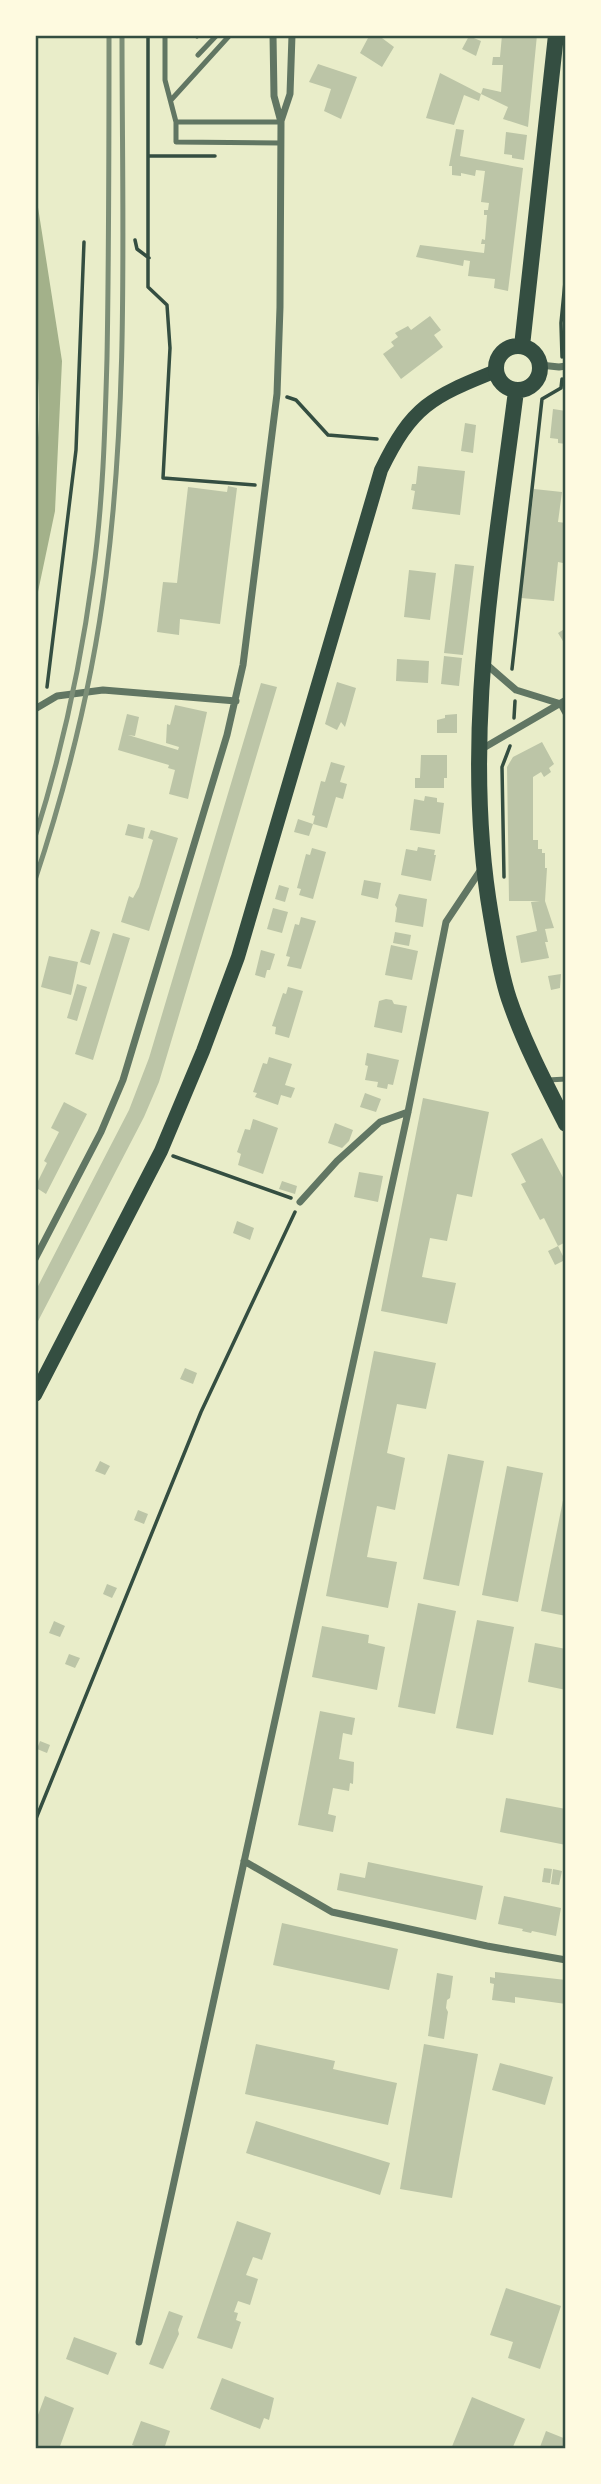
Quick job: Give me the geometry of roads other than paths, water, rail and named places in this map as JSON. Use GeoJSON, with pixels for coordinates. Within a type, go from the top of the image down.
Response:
{"type":"FeatureCollection","features":[{"type":"Feature","properties":{"kind":"main road"},"geometry":{"type":"LineString","coordinates":[[522,346],[556,35]]}},
{"type":"Feature","properties":{"kind":"main road"},"geometry":{"type":"LineString","coordinates":[[522,346],[534,353],[540,365],[540,372],[534,384],[516,391],[502,384],[496,371],[496,364],[503,352],[522,346]]}},
{"type":"Feature","properties":{"kind":"main road"},"geometry":{"type":"LineString","coordinates":[[35,1395],[161,1151],[203,1051],[238,957],[381,470],[395,440],[415,413],[457,387],[496,371]]}},
{"type":"Feature","properties":{"kind":"main road"},"geometry":{"type":"LineString","coordinates":[[516,391],[483,661],[478,797],[482,868],[508,997],[525,1042],[566,1124]]}},
{"type":"Feature","properties":{"kind":"street"},"geometry":{"type":"LineString","coordinates":[[35,1259],[101,1132],[123,1080],[236,701],[243,665],[277,394],[281,122],[274,96],[274,35]]}},
{"type":"Feature","properties":{"kind":"street"},"geometry":{"type":"LineString","coordinates":[[281,122],[290,94],[292,35]]}},
{"type":"Feature","properties":{"kind":"street"},"geometry":{"type":"LineString","coordinates":[[540,365],[564,366]]}},
{"type":"Feature","properties":{"kind":"street"},"geometry":{"type":"LineString","coordinates":[[483,661],[516,690],[563,702]]}},
{"type":"Feature","properties":{"kind":"street"},"geometry":{"type":"LineString","coordinates":[[35,709],[57,696],[103,690],[236,701]]}},
{"type":"Feature","properties":{"kind":"street"},"geometry":{"type":"LineString","coordinates":[[479,750],[563,702]]}},
{"type":"Feature","properties":{"kind":"street"},"geometry":{"type":"LineString","coordinates":[[563,702],[566,713]]}},
{"type":"Feature","properties":{"kind":"street"},"geometry":{"type":"LineString","coordinates":[[139,2342],[408,1112],[446,922],[482,868]]}},
{"type":"Feature","properties":{"kind":"street"},"geometry":{"type":"LineString","coordinates":[[300,1202],[337,1161],[380,1122],[408,1112]]}},
{"type":"Feature","properties":{"kind":"street"},"geometry":{"type":"LineString","coordinates":[[244,1861],[332,1912],[487,1946],[566,1960]]}},
{"type":"Feature","properties":{"kind":"lane"},"geometry":{"type":"LineString","coordinates":[[165,35],[165,80],[176,122],[176,142],[281,143]]}},
{"type":"Feature","properties":{"kind":"lane"},"geometry":{"type":"LineString","coordinates":[[198,55],[217,35]]}},
{"type":"Feature","properties":{"kind":"lane"},"geometry":{"type":"LineString","coordinates":[[171,100],[230,35]]}},
{"type":"Feature","properties":{"kind":"lane"},"geometry":{"type":"LineString","coordinates":[[176,122],[281,122]]}},
{"type":"Feature","properties":{"kind":"lane"},"geometry":{"type":"LineString","coordinates":[[544,1081],[566,1079]]}},
{"type":"Feature","properties":{"kind":"railway"},"geometry":{"type":"LineString","coordinates":[[35,837],[54,773],[76,674],[99,520],[107,358],[109,35]]}},
{"type":"Feature","properties":{"kind":"railway"},"geometry":{"type":"LineString","coordinates":[[35,880],[69,768],[87,692],[101,615],[113,509],[123,306],[122,35]]}}]}
